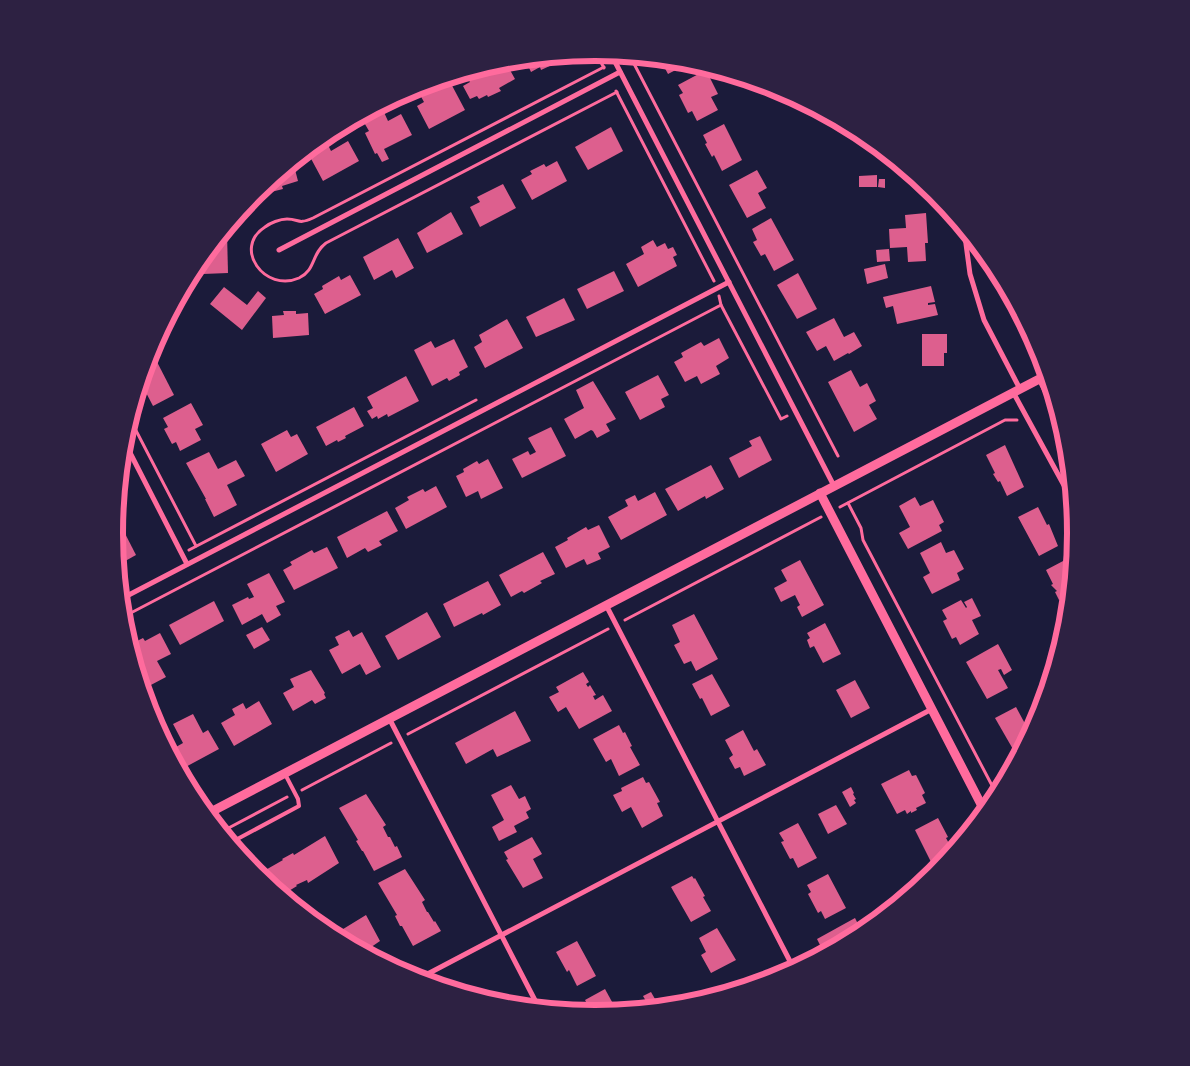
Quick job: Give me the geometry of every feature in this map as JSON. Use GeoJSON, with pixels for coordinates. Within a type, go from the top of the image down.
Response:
{"type":"FeatureCollection","features":[{"type":"Feature","properties":{"kind":"street"},"geometry":{"type":"LineString","coordinates":[[615,62],[834,486]]}},
{"type":"Feature","properties":{"kind":"street"},"geometry":{"type":"LineString","coordinates":[[279,250],[620,72]]}},
{"type":"Feature","properties":{"kind":"street"},"geometry":{"type":"LineString","coordinates":[[966,242],[970,274],[984,320],[1017,390],[1026,415],[1064,486]]}},
{"type":"Feature","properties":{"kind":"street"},"geometry":{"type":"LineString","coordinates":[[127,596],[729,282]]}},
{"type":"Feature","properties":{"kind":"street"},"geometry":{"type":"LineString","coordinates":[[214,810],[1041,378]]}},
{"type":"Feature","properties":{"kind":"street"},"geometry":{"type":"LineString","coordinates":[[130,453],[187,564]]}},
{"type":"Feature","properties":{"kind":"street"},"geometry":{"type":"LineString","coordinates":[[820,493],[981,804]]}},
{"type":"Feature","properties":{"kind":"street"},"geometry":{"type":"LineString","coordinates":[[606,605],[790,962]]}},
{"type":"Feature","properties":{"kind":"street"},"geometry":{"type":"LineString","coordinates":[[427,974],[932,710]]}},
{"type":"Feature","properties":{"kind":"street"},"geometry":{"type":"LineString","coordinates":[[389,718],[535,1001]]}},
{"type":"Feature","properties":{"kind":"lane"},"geometry":{"type":"LineString","coordinates":[[236,840],[299,806],[296,793],[285,773]]}},
{"type":"Feature","properties":{"kind":"path"},"geometry":{"type":"LineString","coordinates":[[600,61],[718,288],[721,305],[781,419],[796,411]]}},
{"type":"Feature","properties":{"kind":"path"},"geometry":{"type":"LineString","coordinates":[[633,63],[838,456]]}},
{"type":"Feature","properties":{"kind":"path"},"geometry":{"type":"LineString","coordinates":[[130,613],[721,305]]}},
{"type":"Feature","properties":{"kind":"path"},"geometry":{"type":"LineString","coordinates":[[228,829],[1005,420],[1016,420],[1026,415]]}},
{"type":"Feature","properties":{"kind":"path"},"geometry":{"type":"LineString","coordinates":[[135,428],[196,546]]}},
{"type":"Feature","properties":{"kind":"path"},"geometry":{"type":"LineString","coordinates":[[848,503],[861,528],[863,540],[993,787]]}},
{"type":"Feature","properties":{"kind":"building"},"geometry":{"type":"Polygon","coordinates":[[[554,63],[541,70],[540,67],[531,72],[528,66],[554,63]]]}},
{"type":"Feature","properties":{"kind":"building"},"geometry":{"type":"Polygon","coordinates":[[[664,66],[678,69],[668,74],[664,66]]]}},
{"type":"Feature","properties":{"kind":"building"},"geometry":{"type":"Polygon","coordinates":[[[509,69],[515,79],[499,88],[501,91],[479,99],[477,96],[470,99],[463,86],[470,82],[468,79],[509,69]]]}},
{"type":"Feature","properties":{"kind":"building"},"geometry":{"type":"Polygon","coordinates":[[[700,73],[709,75],[718,94],[711,97],[718,110],[697,121],[692,111],[688,113],[679,95],[683,93],[678,85],[700,73]]]}},
{"type":"Feature","properties":{"kind":"building"},"geometry":{"type":"Polygon","coordinates":[[[451,84],[465,110],[429,129],[417,106],[424,102],[420,95],[451,84]]]}},
{"type":"Feature","properties":{"kind":"building"},"geometry":{"type":"Polygon","coordinates":[[[384,111],[388,121],[401,114],[412,135],[384,149],[389,159],[382,162],[377,153],[375,154],[365,133],[369,131],[364,122],[384,111]]]}},
{"type":"Feature","properties":{"kind":"building"},"geometry":{"type":"Polygon","coordinates":[[[724,124],[742,160],[722,171],[714,155],[712,157],[705,144],[707,143],[703,135],[724,124]]]}},
{"type":"Feature","properties":{"kind":"building"},"geometry":{"type":"Polygon","coordinates":[[[611,127],[623,151],[588,170],[575,147],[611,127]]]}},
{"type":"Feature","properties":{"kind":"building"},"geometry":{"type":"Polygon","coordinates":[[[348,141],[359,161],[323,181],[310,157],[328,145],[331,151],[348,141]]]}},
{"type":"Feature","properties":{"kind":"building"},"geometry":{"type":"Polygon","coordinates":[[[557,161],[567,181],[532,200],[521,180],[532,174],[530,171],[544,164],[546,167],[557,161]]]}},
{"type":"Feature","properties":{"kind":"building"},"geometry":{"type":"Polygon","coordinates":[[[295,169],[298,181],[282,186],[283,189],[271,192],[270,190],[295,169]]]}},
{"type":"Feature","properties":{"kind":"building"},"geometry":{"type":"Polygon","coordinates":[[[757,170],[767,188],[758,193],[766,208],[747,218],[729,185],[757,170]]]}},
{"type":"Feature","properties":{"kind":"building"},"geometry":{"type":"Polygon","coordinates":[[[877,175],[877,187],[859,187],[859,176],[877,175]]]}},
{"type":"Feature","properties":{"kind":"building"},"geometry":{"type":"Polygon","coordinates":[[[879,179],[885,179],[885,188],[878,187],[879,179]]]}},
{"type":"Feature","properties":{"kind":"building"},"geometry":{"type":"Polygon","coordinates":[[[503,184],[516,208],[480,227],[470,207],[480,202],[477,197],[503,184]]]}},
{"type":"Feature","properties":{"kind":"building"},"geometry":{"type":"Polygon","coordinates":[[[451,212],[463,234],[427,253],[417,233],[451,212]]]}},
{"type":"Feature","properties":{"kind":"building"},"geometry":{"type":"Polygon","coordinates":[[[926,213],[928,243],[925,243],[926,261],[908,262],[907,247],[890,248],[889,229],[906,228],[905,215],[926,213]]]}},
{"type":"Feature","properties":{"kind":"building"},"geometry":{"type":"Polygon","coordinates":[[[771,218],[794,260],[774,271],[765,254],[761,256],[753,242],[757,240],[752,229],[771,218]]]}},
{"type":"Feature","properties":{"kind":"building"},"geometry":{"type":"Polygon","coordinates":[[[227,238],[228,273],[203,274],[203,271],[227,238]]]}},
{"type":"Feature","properties":{"kind":"building"},"geometry":{"type":"Polygon","coordinates":[[[398,238],[414,268],[396,278],[392,270],[374,280],[363,257],[398,238]]]}},
{"type":"Feature","properties":{"kind":"building"},"geometry":{"type":"Polygon","coordinates":[[[653,240],[657,247],[665,243],[668,249],[673,247],[677,255],[673,257],[677,266],[638,287],[626,264],[644,254],[641,247],[653,240]]]}},
{"type":"Feature","properties":{"kind":"building"},"geometry":{"type":"Polygon","coordinates":[[[889,249],[890,261],[877,262],[876,250],[889,249]]]}},
{"type":"Feature","properties":{"kind":"building"},"geometry":{"type":"Polygon","coordinates":[[[885,264],[888,278],[867,284],[864,269],[885,264]]]}},
{"type":"Feature","properties":{"kind":"building"},"geometry":{"type":"Polygon","coordinates":[[[614,271],[624,291],[587,309],[577,289],[614,271]]]}},
{"type":"Feature","properties":{"kind":"building"},"geometry":{"type":"Polygon","coordinates":[[[798,273],[817,309],[797,319],[777,285],[798,273]]]}},
{"type":"Feature","properties":{"kind":"building"},"geometry":{"type":"Polygon","coordinates":[[[350,275],[361,295],[325,314],[314,294],[323,289],[322,286],[339,276],[341,280],[350,275]]]}},
{"type":"Feature","properties":{"kind":"building"},"geometry":{"type":"Polygon","coordinates":[[[931,286],[935,302],[928,303],[928,305],[935,304],[938,315],[897,324],[893,306],[886,308],[883,297],[931,286]]]}},
{"type":"Feature","properties":{"kind":"building"},"geometry":{"type":"Polygon","coordinates":[[[224,287],[247,305],[258,291],[266,298],[242,330],[210,304],[224,287]]]}},
{"type":"Feature","properties":{"kind":"building"},"geometry":{"type":"Polygon","coordinates":[[[564,298],[575,320],[536,337],[526,317],[564,298]]]}},
{"type":"Feature","properties":{"kind":"building"},"geometry":{"type":"Polygon","coordinates":[[[283,311],[296,311],[296,314],[308,313],[309,335],[273,338],[272,316],[284,315],[283,311]]]}},
{"type":"Feature","properties":{"kind":"building"},"geometry":{"type":"Polygon","coordinates":[[[834,318],[844,337],[854,332],[862,346],[834,361],[826,346],[817,351],[806,332],[834,318]]]}},
{"type":"Feature","properties":{"kind":"building"},"geometry":{"type":"Polygon","coordinates":[[[507,319],[523,348],[485,368],[474,347],[482,342],[479,335],[507,319]]]}},
{"type":"Feature","properties":{"kind":"building"},"geometry":{"type":"Polygon","coordinates":[[[922,334],[947,334],[947,353],[944,353],[944,366],[922,366],[922,334]]]}},
{"type":"Feature","properties":{"kind":"building"},"geometry":{"type":"Polygon","coordinates":[[[719,338],[729,358],[716,366],[720,374],[701,384],[697,376],[685,382],[674,362],[683,357],[681,353],[701,342],[704,346],[719,338]]]}},
{"type":"Feature","properties":{"kind":"building"},"geometry":{"type":"Polygon","coordinates":[[[454,339],[468,367],[459,372],[460,375],[449,381],[447,378],[432,386],[414,350],[431,341],[435,348],[454,339]]]}},
{"type":"Feature","properties":{"kind":"building"},"geometry":{"type":"Polygon","coordinates":[[[156,360],[174,395],[153,406],[145,391],[156,360]]]}},
{"type":"Feature","properties":{"kind":"building"},"geometry":{"type":"Polygon","coordinates":[[[851,370],[860,387],[867,383],[876,401],[869,405],[877,419],[854,432],[828,382],[851,370]]]}},
{"type":"Feature","properties":{"kind":"building"},"geometry":{"type":"Polygon","coordinates":[[[658,375],[669,395],[661,399],[665,407],[640,420],[625,392],[658,375]]]}},
{"type":"Feature","properties":{"kind":"building"},"geometry":{"type":"Polygon","coordinates":[[[406,376],[419,401],[388,417],[387,414],[378,419],[377,416],[372,419],[367,411],[373,408],[367,397],[406,376]]]}},
{"type":"Feature","properties":{"kind":"building"},"geometry":{"type":"Polygon","coordinates":[[[593,381],[616,419],[606,424],[610,431],[597,438],[591,430],[575,439],[564,419],[584,408],[576,390],[593,381]]]}},
{"type":"Feature","properties":{"kind":"building"},"geometry":{"type":"Polygon","coordinates":[[[191,403],[203,425],[195,429],[201,440],[180,451],[176,442],[172,444],[164,429],[168,427],[163,418],[191,403]]]}},
{"type":"Feature","properties":{"kind":"building"},"geometry":{"type":"Polygon","coordinates":[[[354,407],[364,426],[345,436],[346,438],[326,446],[316,427],[354,407]]]}},
{"type":"Feature","properties":{"kind":"building"},"geometry":{"type":"Polygon","coordinates":[[[551,427],[566,456],[522,478],[512,459],[528,451],[530,455],[536,452],[528,438],[551,427]]]}},
{"type":"Feature","properties":{"kind":"building"},"geometry":{"type":"Polygon","coordinates":[[[287,430],[291,437],[297,434],[308,454],[276,472],[261,444],[287,430]]]}},
{"type":"Feature","properties":{"kind":"building"},"geometry":{"type":"Polygon","coordinates":[[[760,436],[772,460],[739,478],[729,458],[752,446],[749,441],[760,436]]]}},
{"type":"Feature","properties":{"kind":"building"},"geometry":{"type":"Polygon","coordinates":[[[1005,445],[1024,487],[1007,496],[1000,481],[998,482],[993,474],[995,473],[986,455],[1005,445]]]}},
{"type":"Feature","properties":{"kind":"building"},"geometry":{"type":"Polygon","coordinates":[[[209,452],[218,469],[236,460],[245,476],[227,485],[237,505],[214,517],[186,463],[209,452]]]}},
{"type":"Feature","properties":{"kind":"building"},"geometry":{"type":"Polygon","coordinates":[[[488,459],[503,488],[481,499],[478,491],[466,497],[456,476],[464,472],[463,469],[477,461],[479,464],[488,459]]]}},
{"type":"Feature","properties":{"kind":"building"},"geometry":{"type":"Polygon","coordinates":[[[711,465],[724,489],[706,499],[705,496],[678,511],[665,489],[711,465]]]}},
{"type":"Feature","properties":{"kind":"building"},"geometry":{"type":"Polygon","coordinates":[[[436,486],[447,507],[406,529],[395,508],[409,500],[407,497],[423,489],[425,492],[436,486]]]}},
{"type":"Feature","properties":{"kind":"building"},"geometry":{"type":"Polygon","coordinates":[[[655,492],[667,515],[621,540],[608,517],[628,506],[625,500],[635,495],[638,501],[655,492]]]}},
{"type":"Feature","properties":{"kind":"building"},"geometry":{"type":"Polygon","coordinates":[[[915,497],[920,506],[933,500],[944,522],[939,525],[942,531],[908,549],[899,533],[910,527],[899,506],[915,497]]]}},
{"type":"Feature","properties":{"kind":"building"},"geometry":{"type":"Polygon","coordinates":[[[1038,507],[1047,525],[1049,524],[1058,546],[1039,556],[1018,517],[1038,507]]]}},
{"type":"Feature","properties":{"kind":"building"},"geometry":{"type":"Polygon","coordinates":[[[387,511],[398,531],[379,541],[382,545],[368,552],[365,548],[347,558],[337,537],[387,511]]]}},
{"type":"Feature","properties":{"kind":"building"},"geometry":{"type":"Polygon","coordinates":[[[599,525],[610,547],[598,553],[601,559],[587,565],[584,559],[566,568],[555,547],[586,527],[588,530],[599,525]]]}},
{"type":"Feature","properties":{"kind":"building"},"geometry":{"type":"Polygon","coordinates":[[[123,530],[136,555],[124,562],[123,530]]]}},
{"type":"Feature","properties":{"kind":"building"},"geometry":{"type":"Polygon","coordinates":[[[941,542],[946,553],[954,550],[964,569],[957,573],[960,580],[932,594],[923,577],[930,573],[920,553],[941,542]]]}},
{"type":"Feature","properties":{"kind":"building"},"geometry":{"type":"Polygon","coordinates":[[[327,547],[338,568],[294,590],[283,570],[292,565],[290,562],[312,550],[314,553],[327,547]]]}},
{"type":"Feature","properties":{"kind":"building"},"geometry":{"type":"Polygon","coordinates":[[[543,552],[555,574],[540,581],[542,583],[524,593],[522,591],[511,597],[499,575],[543,552]]]}},
{"type":"Feature","properties":{"kind":"building"},"geometry":{"type":"Polygon","coordinates":[[[800,560],[824,605],[802,617],[797,607],[800,605],[795,595],[781,602],[774,588],[787,581],[781,570],[800,560]]]}},
{"type":"Feature","properties":{"kind":"building"},"geometry":{"type":"Polygon","coordinates":[[[1065,560],[1066,562],[1062,601],[1059,600],[1055,592],[1057,591],[1051,585],[1053,584],[1046,570],[1065,560]]]}},
{"type":"Feature","properties":{"kind":"building"},"geometry":{"type":"Polygon","coordinates":[[[269,573],[285,602],[276,606],[281,615],[267,623],[262,614],[242,625],[232,605],[248,597],[249,599],[254,597],[247,584],[269,573]]]}},
{"type":"Feature","properties":{"kind":"building"},"geometry":{"type":"Polygon","coordinates":[[[488,581],[501,605],[454,627],[443,604],[488,581]]]}},
{"type":"Feature","properties":{"kind":"building"},"geometry":{"type":"Polygon","coordinates":[[[972,598],[981,616],[972,620],[979,634],[960,645],[956,637],[952,639],[943,621],[947,619],[942,610],[961,600],[966,608],[964,602],[972,598]]]}},
{"type":"Feature","properties":{"kind":"building"},"geometry":{"type":"Polygon","coordinates":[[[214,601],[224,621],[180,645],[169,625],[214,601]]]}},
{"type":"Feature","properties":{"kind":"building"},"geometry":{"type":"Polygon","coordinates":[[[427,612],[441,637],[398,660],[385,636],[427,612]]]}},
{"type":"Feature","properties":{"kind":"building"},"geometry":{"type":"Polygon","coordinates":[[[694,614],[718,659],[696,671],[691,661],[684,664],[674,645],[680,642],[672,625],[694,614]]]}},
{"type":"Feature","properties":{"kind":"building"},"geometry":{"type":"Polygon","coordinates":[[[825,623],[841,654],[823,663],[814,646],[810,648],[807,640],[810,638],[807,633],[825,623]]]}},
{"type":"Feature","properties":{"kind":"building"},"geometry":{"type":"Polygon","coordinates":[[[262,627],[270,640],[254,649],[246,635],[262,627]]]}},
{"type":"Feature","properties":{"kind":"building"},"geometry":{"type":"Polygon","coordinates":[[[349,630],[353,637],[362,632],[381,667],[366,675],[360,664],[342,674],[329,650],[339,645],[335,637],[349,630]]]}},
{"type":"Feature","properties":{"kind":"building"},"geometry":{"type":"Polygon","coordinates":[[[160,633],[171,654],[157,661],[166,677],[149,686],[136,642],[143,638],[145,641],[160,633]]]}},
{"type":"Feature","properties":{"kind":"building"},"geometry":{"type":"Polygon","coordinates":[[[998,644],[1012,670],[1004,675],[1001,669],[998,670],[1008,688],[987,699],[966,662],[998,644]]]}},
{"type":"Feature","properties":{"kind":"building"},"geometry":{"type":"Polygon","coordinates":[[[311,670],[326,698],[315,704],[312,700],[293,711],[283,693],[294,687],[290,679],[311,670]]]}},
{"type":"Feature","properties":{"kind":"building"},"geometry":{"type":"Polygon","coordinates":[[[583,672],[589,682],[586,684],[588,687],[590,685],[596,695],[593,696],[595,700],[603,695],[612,711],[579,729],[566,707],[558,712],[549,697],[559,692],[556,687],[583,672]]]}},
{"type":"Feature","properties":{"kind":"building"},"geometry":{"type":"Polygon","coordinates":[[[712,674],[730,706],[711,716],[692,684],[712,674]]]}},
{"type":"Feature","properties":{"kind":"building"},"geometry":{"type":"Polygon","coordinates":[[[855,680],[870,708],[851,718],[836,690],[855,680]]]}},
{"type":"Feature","properties":{"kind":"building"},"geometry":{"type":"Polygon","coordinates":[[[259,701],[272,724],[234,746],[221,723],[235,715],[232,709],[243,703],[246,709],[259,701]]]}},
{"type":"Feature","properties":{"kind":"building"},"geometry":{"type":"Polygon","coordinates":[[[1016,707],[1026,725],[1014,750],[995,718],[1016,707]]]}},
{"type":"Feature","properties":{"kind":"building"},"geometry":{"type":"Polygon","coordinates":[[[515,711],[531,741],[497,757],[493,749],[466,764],[455,743],[515,711]]]}},
{"type":"Feature","properties":{"kind":"building"},"geometry":{"type":"Polygon","coordinates":[[[193,714],[203,733],[208,730],[219,749],[185,767],[175,748],[183,743],[173,724],[193,714]]]}},
{"type":"Feature","properties":{"kind":"building"},"geometry":{"type":"Polygon","coordinates":[[[619,725],[623,733],[625,732],[632,746],[630,747],[640,765],[619,776],[611,759],[606,762],[593,739],[619,725]]]}},
{"type":"Feature","properties":{"kind":"building"},"geometry":{"type":"Polygon","coordinates":[[[743,730],[754,751],[757,749],[766,765],[744,776],[740,767],[735,769],[729,758],[733,755],[725,740],[743,730]]]}},
{"type":"Feature","properties":{"kind":"building"},"geometry":{"type":"Polygon","coordinates":[[[909,770],[912,776],[916,775],[925,793],[922,795],[926,803],[911,813],[911,811],[907,814],[905,810],[897,814],[881,784],[909,770]]]}},
{"type":"Feature","properties":{"kind":"building"},"geometry":{"type":"Polygon","coordinates":[[[643,777],[646,783],[649,782],[660,802],[657,803],[663,816],[642,828],[631,807],[622,812],[613,795],[622,791],[621,788],[643,777]]]}},
{"type":"Feature","properties":{"kind":"building"},"geometry":{"type":"Polygon","coordinates":[[[511,785],[519,799],[525,796],[531,809],[526,812],[529,818],[514,826],[517,832],[499,841],[492,827],[504,820],[491,795],[511,785]]]}},
{"type":"Feature","properties":{"kind":"building"},"geometry":{"type":"Polygon","coordinates":[[[851,787],[856,803],[850,807],[842,792],[851,787]]]}},
{"type":"Feature","properties":{"kind":"building"},"geometry":{"type":"Polygon","coordinates":[[[366,794],[386,825],[383,827],[388,837],[390,837],[395,847],[397,846],[402,857],[374,871],[339,808],[366,794]]]}},
{"type":"Feature","properties":{"kind":"building"},"geometry":{"type":"Polygon","coordinates":[[[836,805],[847,824],[828,834],[818,814],[836,805]]]}},
{"type":"Feature","properties":{"kind":"building"},"geometry":{"type":"Polygon","coordinates":[[[938,818],[948,837],[946,838],[950,845],[936,860],[931,862],[915,830],[938,818]]]}},
{"type":"Feature","properties":{"kind":"building"},"geometry":{"type":"Polygon","coordinates":[[[798,823],[817,858],[798,868],[793,858],[790,859],[781,842],[784,841],[779,833],[798,823]]]}},
{"type":"Feature","properties":{"kind":"building"},"geometry":{"type":"Polygon","coordinates":[[[325,836],[339,863],[308,883],[307,880],[288,891],[265,870],[293,853],[294,855],[325,836]]]}},
{"type":"Feature","properties":{"kind":"building"},"geometry":{"type":"Polygon","coordinates":[[[532,837],[542,854],[533,859],[543,878],[523,888],[506,860],[508,859],[504,852],[532,837]]]}},
{"type":"Feature","properties":{"kind":"building"},"geometry":{"type":"Polygon","coordinates":[[[405,869],[425,900],[422,902],[427,912],[441,931],[413,946],[402,926],[400,926],[395,916],[397,915],[378,883],[405,869]]]}},
{"type":"Feature","properties":{"kind":"building"},"geometry":{"type":"Polygon","coordinates":[[[828,874],[846,908],[825,919],[821,911],[818,913],[808,894],[811,892],[807,885],[828,874]]]}},
{"type":"Feature","properties":{"kind":"building"},"geometry":{"type":"Polygon","coordinates":[[[692,876],[705,896],[703,897],[711,911],[691,922],[671,887],[692,876]]]}},
{"type":"Feature","properties":{"kind":"building"},"geometry":{"type":"Polygon","coordinates":[[[366,915],[380,941],[370,948],[341,930],[366,915]]]}},
{"type":"Feature","properties":{"kind":"building"},"geometry":{"type":"Polygon","coordinates":[[[855,918],[858,924],[821,947],[817,939],[855,918]]]}},
{"type":"Feature","properties":{"kind":"building"},"geometry":{"type":"Polygon","coordinates":[[[717,928],[736,960],[711,973],[701,955],[706,952],[699,938],[717,928]]]}},
{"type":"Feature","properties":{"kind":"building"},"geometry":{"type":"Polygon","coordinates":[[[577,941],[596,976],[577,986],[569,970],[567,972],[556,952],[577,941]]]}},
{"type":"Feature","properties":{"kind":"building"},"geometry":{"type":"Polygon","coordinates":[[[605,989],[613,1004],[588,1005],[585,1000],[605,989]]]}},
{"type":"Feature","properties":{"kind":"building"},"geometry":{"type":"Polygon","coordinates":[[[651,992],[656,1001],[647,1002],[643,996],[651,992]]]}}]}
